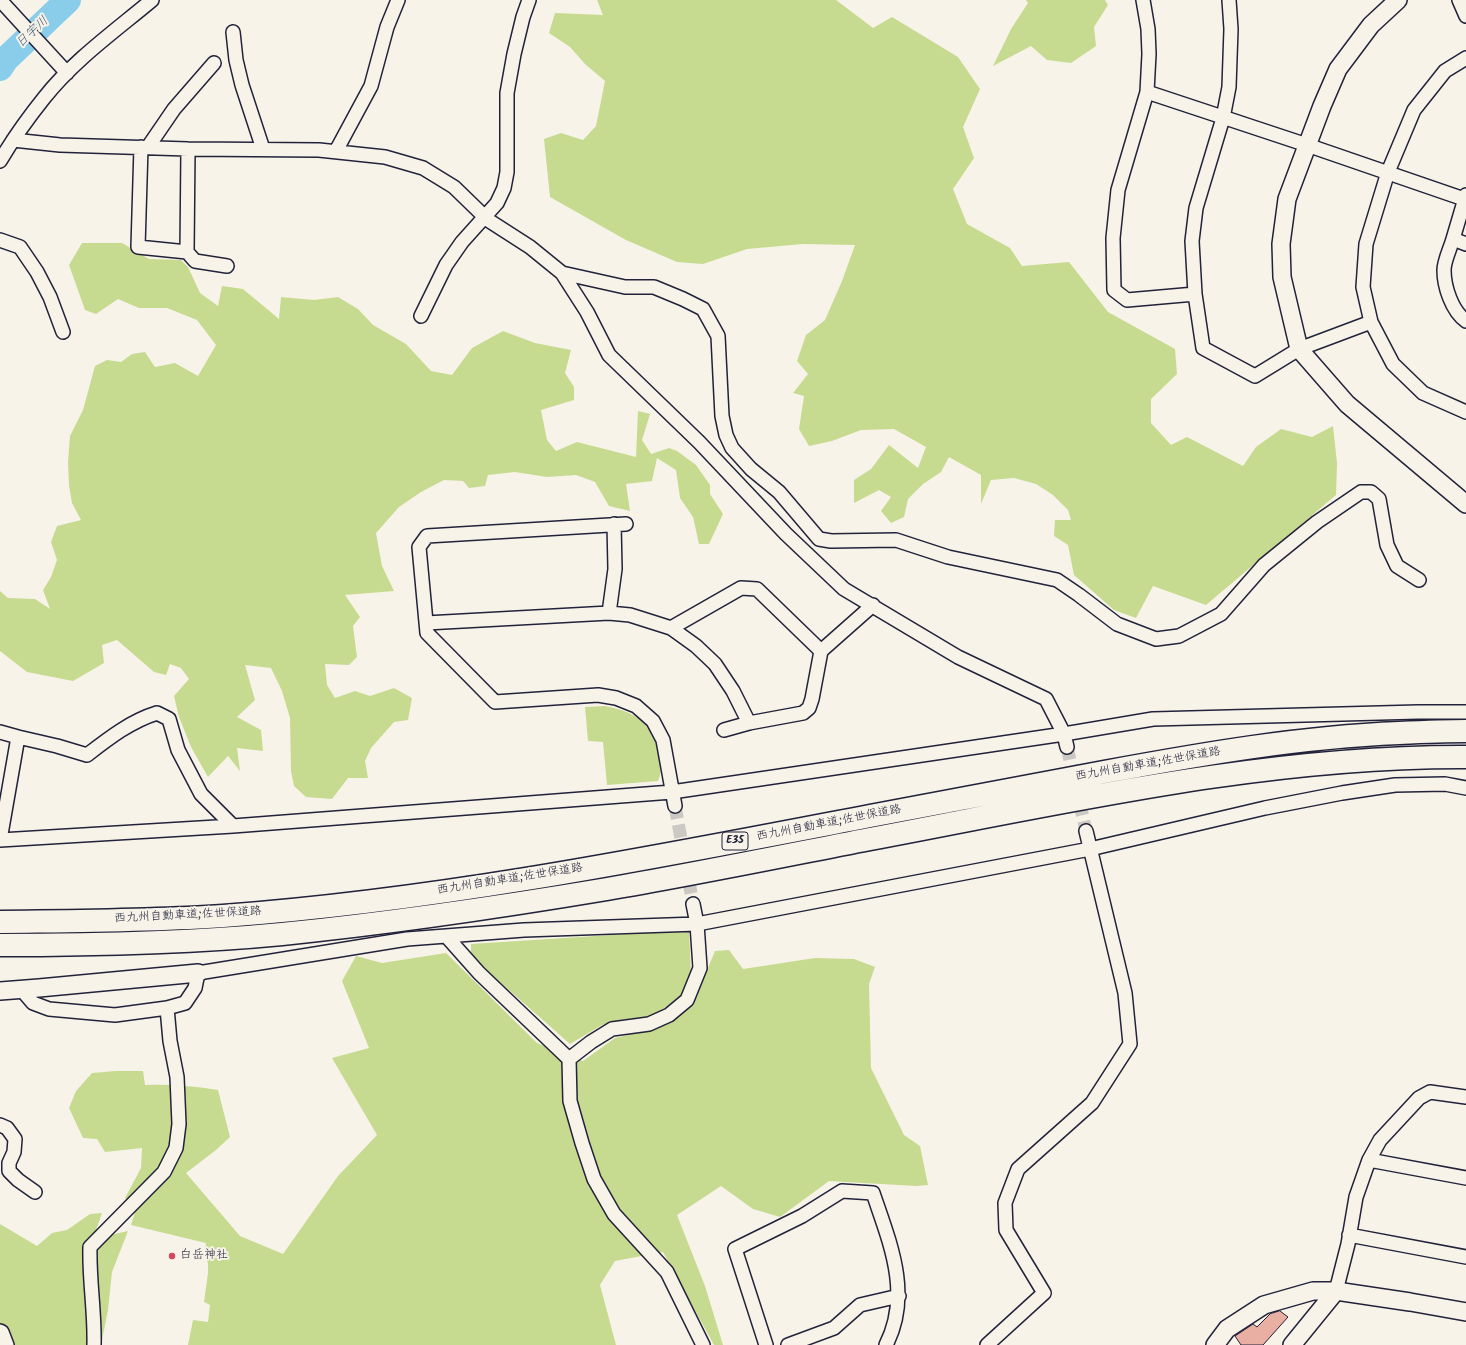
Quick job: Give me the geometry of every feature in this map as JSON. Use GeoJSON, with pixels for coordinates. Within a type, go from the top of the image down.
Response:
{"type":"FeatureCollection","features":[{"type":"Feature","properties":{"kind":"highway","name":"西九州自動車道;佐世保道路"},"geometry":{"type":"LineString","coordinates":[[0,922],[221,916],[398,898],[583,869],[1175,759],[1314,739],[1367,734],[1466,731]]}},
{"type":"Feature","properties":{"kind":"highway","name":"西九州自動車道;佐世保道路"},"geometry":{"type":"LineString","coordinates":[[0,945],[109,944],[200,940],[280,934],[370,924],[610,889],[1021,810],[1191,780],[1276,768],[1360,760],[1466,757]]}},
{"type":"Feature","properties":{"kind":"street"},"geometry":{"type":"LineString","coordinates":[[0,0],[67,73]]}},
{"type":"Feature","properties":{"kind":"street"},"geometry":{"type":"LineString","coordinates":[[0,160],[44,98],[67,73],[152,0]]}},
{"type":"Feature","properties":{"kind":"street"},"geometry":{"type":"LineString","coordinates":[[336,152],[371,86],[387,27],[398,0]]}},
{"type":"Feature","properties":{"kind":"street"},"geometry":{"type":"LineString","coordinates":[[421,316],[446,265],[462,242],[484,216],[497,204],[504,188],[507,172],[507,93],[514,54],[523,16],[529,0]]}},
{"type":"Feature","properties":{"kind":"street"},"geometry":{"type":"LineString","coordinates":[[1143,0],[1148,29],[1149,54],[1146,92],[1118,190],[1113,238],[1114,290],[1127,300],[1195,294]]}},
{"type":"Feature","properties":{"kind":"street"},"geometry":{"type":"LineString","coordinates":[[1229,0],[1231,29],[1229,87],[1223,118],[1196,208],[1192,241],[1195,294],[1203,348],[1255,376],[1300,349],[1371,322]]}},
{"type":"Feature","properties":{"kind":"street"},"geometry":{"type":"LineString","coordinates":[[1398,0],[1371,25],[1338,69],[1287,199],[1281,244],[1282,277],[1300,349],[1348,404],[1466,504]]}},
{"type":"Feature","properties":{"kind":"street"},"geometry":{"type":"LineString","coordinates":[[1459,0],[1466,16]]}},
{"type":"Feature","properties":{"kind":"street"},"geometry":{"type":"LineString","coordinates":[[233,32],[236,60],[242,85],[263,149]]}},
{"type":"Feature","properties":{"kind":"street"},"geometry":{"type":"LineString","coordinates":[[1466,58],[1445,71],[1414,110],[1388,172],[1366,244],[1363,287],[1371,322],[1393,364],[1423,393],[1466,412]]}},
{"type":"Feature","properties":{"kind":"street"},"geometry":{"type":"LineString","coordinates":[[214,63],[174,109],[144,147],[138,248],[186,252],[195,261],[227,266]]}},
{"type":"Feature","properties":{"kind":"street"},"geometry":{"type":"LineString","coordinates":[[1146,92],[1465,197],[1444,270],[1448,297],[1461,318],[1466,321]]}},
{"type":"Feature","properties":{"kind":"street"},"geometry":{"type":"LineString","coordinates":[[13,140],[60,145],[188,149],[319,150],[385,157],[423,168],[454,186],[484,216],[530,247],[562,273],[587,312],[609,355],[699,442],[786,534],[844,589],[958,657],[1046,699],[1065,741]]}},
{"type":"Feature","properties":{"kind":"street"},"geometry":{"type":"LineString","coordinates":[[186,252],[188,149]]}},
{"type":"Feature","properties":{"kind":"street"},"geometry":{"type":"LineString","coordinates":[[0,240],[20,247],[37,272],[50,297],[63,332]]}},
{"type":"Feature","properties":{"kind":"street"},"geometry":{"type":"LineString","coordinates":[[1453,240],[1466,244]]}},
{"type":"Feature","properties":{"kind":"street"},"geometry":{"type":"LineString","coordinates":[[562,273],[625,287],[654,287],[684,299],[703,309],[718,336],[722,416],[726,435],[732,448],[751,470],[779,492],[819,539],[831,541],[896,540],[948,556],[1057,580],[1117,624],[1156,639],[1179,636],[1221,614],[1264,565],[1317,522],[1361,492],[1372,492],[1379,500],[1387,545],[1396,566],[1419,580]]}},
{"type":"Feature","properties":{"kind":"street"},"geometry":{"type":"LineString","coordinates":[[609,613],[620,524],[427,536],[419,547],[427,633],[495,702],[598,695],[616,698],[636,706],[653,721],[663,740],[674,806]]}},
{"type":"Feature","properties":{"kind":"street"},"geometry":{"type":"LineString","coordinates":[[672,628],[741,588],[757,589],[821,651]]}},
{"type":"Feature","properties":{"kind":"street"},"geometry":{"type":"LineString","coordinates":[[724,730],[749,723],[803,712],[809,708],[812,700],[821,651],[873,605]]}},
{"type":"Feature","properties":{"kind":"street"},"geometry":{"type":"LineString","coordinates":[[426,623],[609,613],[630,615],[672,628],[696,646],[715,664],[733,691],[749,723]]}},
{"type":"Feature","properties":{"kind":"street"},"geometry":{"type":"LineString","coordinates":[[0,732],[87,755],[118,732],[157,712],[169,719],[178,750],[201,794],[234,826]]}},
{"type":"Feature","properties":{"kind":"street"},"geometry":{"type":"LineString","coordinates":[[18,737],[0,840],[234,826],[672,792],[1065,741],[1153,719],[1466,712]]}},
{"type":"Feature","properties":{"kind":"street"},"geometry":{"type":"LineString","coordinates":[[0,991],[198,973],[407,939],[524,930],[697,924],[1090,849],[1265,808],[1342,793],[1395,785],[1445,784],[1466,788]]}},
{"type":"Feature","properties":{"kind":"street"},"geometry":{"type":"LineString","coordinates":[[987,1345],[1044,1293],[1006,1230],[1005,1203],[1018,1169],[1092,1103],[1130,1044],[1125,993],[1086,831]]}},
{"type":"Feature","properties":{"kind":"street"},"geometry":{"type":"LineString","coordinates":[[569,1059],[591,1042],[612,1029],[648,1024],[670,1015],[687,1000],[700,968],[697,924],[693,904]]}},
{"type":"Feature","properties":{"kind":"street"},"geometry":{"type":"LineString","coordinates":[[447,937],[479,973],[569,1059],[570,1101],[594,1179],[614,1214],[667,1272],[703,1345]]}},
{"type":"Feature","properties":{"kind":"street"},"geometry":{"type":"LineString","coordinates":[[21,989],[33,1003],[49,1009],[115,1015],[167,1008],[185,1003],[195,988],[198,973]]}},
{"type":"Feature","properties":{"kind":"street"},"geometry":{"type":"LineString","coordinates":[[94,1345],[89,1267],[90,1248],[164,1172],[176,1148],[179,1124],[177,1085],[170,1041],[167,1008]]}},
{"type":"Feature","properties":{"kind":"street"},"geometry":{"type":"LineString","coordinates":[[1292,1345],[1336,1291],[1356,1197],[1369,1160],[1380,1140],[1419,1098],[1430,1092],[1466,1097]]}},
{"type":"Feature","properties":{"kind":"street"},"geometry":{"type":"LineString","coordinates":[[0,1126],[7,1128],[15,1139],[14,1152],[9,1163],[9,1171],[34,1192]]}},
{"type":"Feature","properties":{"kind":"street"},"geometry":{"type":"LineString","coordinates":[[1369,1160],[1466,1178]]}},
{"type":"Feature","properties":{"kind":"street"},"geometry":{"type":"LineString","coordinates":[[766,1345],[735,1249],[802,1216],[842,1191],[873,1193],[893,1252],[899,1296],[893,1332],[886,1345]]}},
{"type":"Feature","properties":{"kind":"street"},"geometry":{"type":"LineString","coordinates":[[1349,1235],[1466,1257]]}},
{"type":"Feature","properties":{"kind":"street"},"geometry":{"type":"LineString","coordinates":[[1215,1345],[1227,1330],[1264,1305],[1312,1292],[1336,1291],[1466,1312]]}},
{"type":"Feature","properties":{"kind":"street"},"geometry":{"type":"LineString","coordinates":[[788,1345],[834,1328],[860,1305],[899,1296]]}},
{"type":"Feature","properties":{"kind":"street"},"geometry":{"type":"LineString","coordinates":[[0,1331],[2,1332],[7,1345]]}},
{"type":"Feature","properties":{"kind":"green space"},"geometry":{"type":"Polygon","coordinates":[[[597,0],[836,0],[873,28],[892,17],[958,57],[980,89],[963,127],[974,158],[953,189],[967,224],[1010,248],[1022,266],[1069,262],[1108,312],[1175,349],[1177,374],[1151,399],[1151,423],[1171,445],[1187,437],[1243,466],[1256,447],[1281,429],[1312,437],[1333,426],[1337,463],[1336,495],[1206,605],[1153,586],[1136,618],[1114,610],[1074,575],[1068,545],[1054,536],[1055,520],[1071,520],[1068,510],[1053,495],[1036,484],[1014,478],[991,480],[981,504],[981,475],[949,457],[941,472],[923,484],[908,499],[904,517],[891,523],[881,511],[891,497],[879,490],[854,503],[854,480],[871,469],[889,445],[918,468],[926,447],[894,429],[861,430],[832,441],[809,446],[799,429],[804,396],[793,393],[808,374],[797,361],[806,335],[825,320],[842,281],[855,245],[803,244],[747,249],[703,264],[677,262],[626,240],[550,197],[544,139],[561,133],[583,140],[596,126],[605,81],[585,64],[570,47],[549,33],[555,13],[603,15],[597,0]]]}},
{"type":"Feature","properties":{"kind":"green space"},"geometry":{"type":"Polygon","coordinates":[[[1026,0],[1105,0],[1108,5],[1094,27],[1096,46],[1071,63],[1047,60],[1031,46],[993,66],[1011,29],[1028,3],[1026,0]]]}},
{"type":"Feature","properties":{"kind":"green space"},"geometry":{"type":"Polygon","coordinates":[[[82,243],[122,243],[149,259],[181,260],[188,267],[200,293],[218,306],[222,286],[243,289],[279,319],[281,297],[314,300],[338,297],[358,309],[373,325],[406,344],[431,371],[452,375],[472,348],[503,331],[535,343],[571,350],[565,373],[574,387],[574,400],[541,410],[547,440],[556,451],[577,442],[636,457],[638,411],[650,414],[642,440],[651,454],[669,448],[677,451],[696,465],[710,485],[710,494],[723,514],[709,544],[699,544],[693,517],[680,498],[676,470],[657,458],[652,481],[626,484],[630,511],[609,506],[595,482],[576,475],[547,477],[515,472],[488,475],[485,486],[469,488],[463,481],[444,480],[421,492],[399,507],[376,533],[382,566],[394,591],[345,595],[360,617],[353,626],[357,657],[349,665],[325,664],[327,685],[335,698],[355,691],[370,696],[394,688],[412,698],[408,720],[394,722],[371,748],[365,761],[368,778],[348,778],[332,799],[306,797],[294,786],[291,771],[290,718],[282,691],[271,668],[245,665],[255,700],[237,717],[261,730],[263,751],[237,748],[240,771],[228,756],[208,777],[191,747],[179,717],[174,696],[189,679],[181,668],[170,664],[166,675],[154,672],[117,640],[102,645],[104,663],[73,681],[27,672],[0,651],[0,591],[8,598],[35,599],[50,609],[43,590],[51,577],[57,560],[51,542],[57,526],[81,520],[72,503],[69,485],[68,462],[70,436],[83,410],[95,366],[107,360],[121,362],[132,354],[145,352],[155,367],[175,363],[198,376],[216,345],[197,320],[167,308],[139,308],[118,299],[96,314],[85,310],[69,265],[82,243]]]}},
{"type":"Feature","properties":{"kind":"green space"},"geometry":{"type":"Polygon","coordinates":[[[605,706],[635,716],[648,728],[657,746],[660,761],[661,772],[658,781],[607,785],[603,742],[588,741],[585,707],[605,706]]]}},
{"type":"Feature","properties":{"kind":"green space"},"geometry":{"type":"Polygon","coordinates":[[[689,930],[691,974],[683,996],[652,1016],[620,1020],[602,1025],[570,1044],[492,975],[471,953],[471,944],[689,930]]]}},
{"type":"Feature","properties":{"kind":"green space"},"geometry":{"type":"Polygon","coordinates":[[[729,950],[743,969],[815,958],[854,959],[875,967],[869,984],[871,1068],[904,1135],[920,1146],[928,1185],[916,1186],[829,1181],[780,1217],[753,1209],[721,1186],[677,1215],[705,1286],[723,1345],[714,1345],[663,1252],[615,1261],[600,1285],[616,1345],[188,1345],[193,1320],[208,1322],[210,1305],[204,1302],[208,1273],[208,1263],[205,1257],[206,1243],[131,1225],[137,1206],[125,1198],[141,1168],[142,1148],[105,1152],[97,1139],[83,1138],[69,1108],[76,1091],[92,1073],[143,1071],[145,1085],[200,1087],[218,1090],[230,1137],[186,1173],[240,1236],[283,1254],[338,1176],[377,1135],[332,1058],[369,1048],[342,981],[356,956],[382,963],[446,953],[537,1043],[583,1061],[615,1038],[658,1028],[696,997],[715,951],[729,950]]]}},
{"type":"Feature","properties":{"kind":"green space"},"geometry":{"type":"Polygon","coordinates":[[[102,1213],[93,1239],[128,1231],[112,1272],[108,1310],[101,1345],[0,1345],[0,1224],[37,1246],[52,1233],[67,1230],[90,1214],[102,1213]]]}},
{"type":"Feature","properties":{"kind":"building"},"geometry":{"type":"Polygon","coordinates":[[[1280,1311],[1288,1317],[1263,1345],[1241,1345],[1235,1336],[1253,1324],[1257,1327],[1270,1314],[1280,1311]]]}},
{"type":"Feature","properties":{"kind":"waterway","name":"日宇川"},"geometry":{"type":"LineString","coordinates":[[0,68],[6,59],[68,0]]}},
{"type":"Feature","properties":{"kind":"tunnel"},"geometry":{"type":"LineString","coordinates":[[1067,747],[1086,831]]}},
{"type":"Feature","properties":{"kind":"tunnel"},"geometry":{"type":"LineString","coordinates":[[675,806],[693,904]]}},
{"type":"Feature","properties":{"kind":"place","name":"白岳神社"},"geometry":{"type":"Point","coordinates":[172,1256]}}]}
